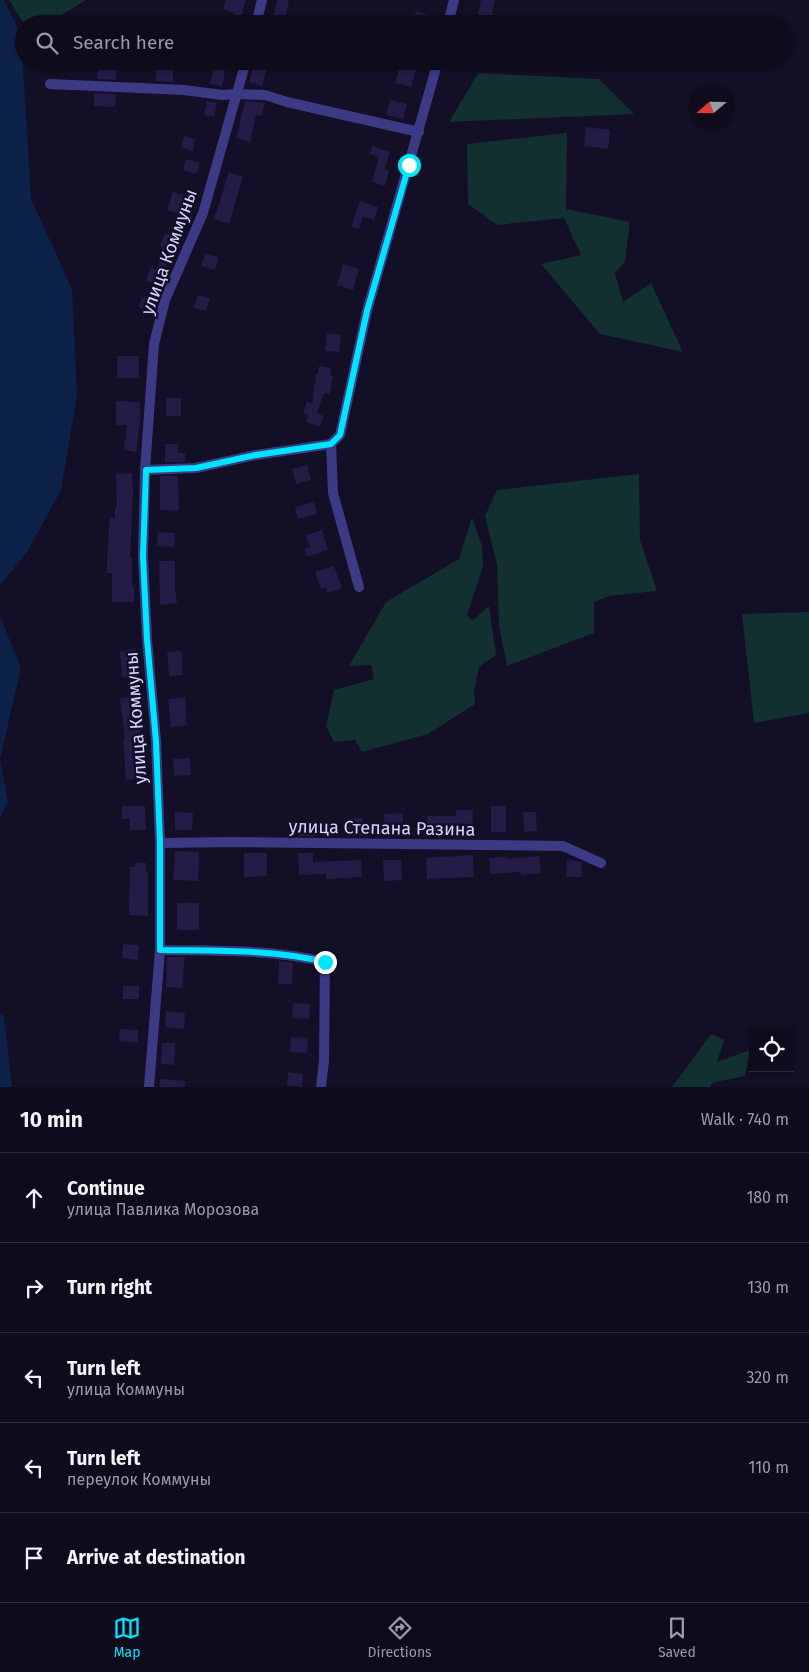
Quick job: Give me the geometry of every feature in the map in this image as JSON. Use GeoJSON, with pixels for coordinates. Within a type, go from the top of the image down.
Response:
{"type":"FeatureCollection","features":[{"type":"Feature","properties":{"kind":"street"},"geometry":{"type":"LineString","coordinates":[[258,15],[262,0]]}},
{"type":"Feature","properties":{"kind":"street"},"geometry":{"type":"LineString","coordinates":[[450,15],[454,0]]}},
{"type":"Feature","properties":{"kind":"street","name":"улица Коммуны"},"geometry":{"type":"LineString","coordinates":[[150,1087],[160,950],[160,843],[156,741],[147,639],[143,557],[154,344],[165,300],[203,212],[244,70]]}},
{"type":"Feature","properties":{"kind":"street"},"geometry":{"type":"LineString","coordinates":[[146,470],[196,468],[256,455],[331,444],[340,435],[367,311],[436,70]]}},
{"type":"Feature","properties":{"kind":"street"},"geometry":{"type":"LineString","coordinates":[[50,84],[184,90],[222,95],[265,95],[287,102],[419,132]]}},
{"type":"Feature","properties":{"kind":"street"},"geometry":{"type":"LineString","coordinates":[[331,444],[333,493],[359,587]]}},
{"type":"Feature","properties":{"kind":"street","name":"улица Степана Разина"},"geometry":{"type":"LineString","coordinates":[[160,843],[232,842],[563,846],[601,863]]}},
{"type":"Feature","properties":{"kind":"street"},"geometry":{"type":"LineString","coordinates":[[160,950],[263,952],[298,955],[325,962],[324,1061],[320,1087]]}},
{"type":"Feature","properties":{"kind":"green space"},"geometry":{"type":"Polygon","coordinates":[[[9,0],[86,0],[62,15],[18,15],[9,0]]]}},
{"type":"Feature","properties":{"kind":"green space"},"geometry":{"type":"Polygon","coordinates":[[[478,73],[599,79],[634,114],[449,122],[478,73]]]}},
{"type":"Feature","properties":{"kind":"green space"},"geometry":{"type":"Polygon","coordinates":[[[567,133],[566,209],[630,222],[625,262],[615,273],[623,302],[651,283],[683,352],[600,334],[541,264],[581,255],[564,218],[497,225],[468,204],[467,144],[567,133]]]}},
{"type":"Feature","properties":{"kind":"green space"},"geometry":{"type":"Polygon","coordinates":[[[639,474],[640,540],[657,591],[609,596],[594,602],[594,633],[507,666],[499,626],[497,565],[485,516],[497,490],[639,474]]]}},
{"type":"Feature","properties":{"kind":"green space"},"geometry":{"type":"Polygon","coordinates":[[[472,517],[482,546],[483,566],[467,615],[472,621],[489,606],[496,655],[479,667],[474,691],[475,704],[428,734],[362,752],[355,740],[334,742],[326,726],[334,690],[374,679],[371,665],[349,666],[386,602],[459,559],[472,517]]]}},
{"type":"Feature","properties":{"kind":"green space"},"geometry":{"type":"Polygon","coordinates":[[[809,612],[809,713],[754,723],[742,614],[809,612]]]}},
{"type":"Feature","properties":{"kind":"green space"},"geometry":{"type":"Polygon","coordinates":[[[711,1034],[724,1040],[717,1062],[749,1050],[745,1076],[712,1083],[710,1087],[672,1087],[711,1034]]]}},
{"type":"Feature","properties":{"kind":"water"},"geometry":{"type":"Polygon","coordinates":[[[0,0],[4,0],[15,23],[15,70],[23,70],[31,199],[72,289],[77,396],[61,490],[27,552],[0,585],[0,0]]]}},
{"type":"Feature","properties":{"kind":"water"},"geometry":{"type":"Polygon","coordinates":[[[0,616],[21,668],[0,759],[0,616]]]}},
{"type":"Feature","properties":{"kind":"water"},"geometry":{"type":"Polygon","coordinates":[[[0,759],[8,803],[0,817],[0,759]]]}},
{"type":"Feature","properties":{"kind":"water"},"geometry":{"type":"Polygon","coordinates":[[[0,1013],[4,1017],[12,1087],[0,1087],[0,1013]]]}},
{"type":"Feature","properties":{"kind":"building"},"geometry":{"type":"Polygon","coordinates":[[[226,0],[246,0],[242,15],[233,15],[234,13],[223,9],[226,0]]]}},
{"type":"Feature","properties":{"kind":"building"},"geometry":{"type":"Polygon","coordinates":[[[277,0],[289,0],[286,15],[274,15],[277,0]]]}},
{"type":"Feature","properties":{"kind":"building"},"geometry":{"type":"Polygon","coordinates":[[[481,0],[495,0],[492,14],[497,15],[478,15],[481,0]]]}},
{"type":"Feature","properties":{"kind":"building"},"geometry":{"type":"Polygon","coordinates":[[[416,11],[428,15],[414,15],[416,11]]]}},
{"type":"Feature","properties":{"kind":"building"},"geometry":{"type":"Polygon","coordinates":[[[98,70],[117,70],[116,80],[97,79],[98,70]]]}},
{"type":"Feature","properties":{"kind":"building"},"geometry":{"type":"Polygon","coordinates":[[[156,70],[173,70],[173,82],[156,81],[156,70]]]}},
{"type":"Feature","properties":{"kind":"building"},"geometry":{"type":"Polygon","coordinates":[[[214,70],[225,70],[222,86],[210,84],[214,70]]]}},
{"type":"Feature","properties":{"kind":"building"},"geometry":{"type":"Polygon","coordinates":[[[252,70],[266,70],[262,86],[249,82],[252,70]]]}},
{"type":"Feature","properties":{"kind":"building"},"geometry":{"type":"Polygon","coordinates":[[[399,70],[416,70],[411,87],[395,83],[399,70]]]}},
{"type":"Feature","properties":{"kind":"building"},"geometry":{"type":"Polygon","coordinates":[[[94,94],[116,94],[115,107],[94,106],[94,94]]]}},
{"type":"Feature","properties":{"kind":"building"},"geometry":{"type":"Polygon","coordinates":[[[390,100],[407,104],[403,119],[386,115],[390,100]]]}},
{"type":"Feature","properties":{"kind":"building"},"geometry":{"type":"Polygon","coordinates":[[[207,101],[217,103],[214,117],[204,115],[207,101]]]}},
{"type":"Feature","properties":{"kind":"building"},"geometry":{"type":"Polygon","coordinates":[[[245,101],[265,103],[261,116],[256,115],[250,142],[236,138],[245,101]]]}},
{"type":"Feature","properties":{"kind":"building"},"geometry":{"type":"Polygon","coordinates":[[[586,127],[610,130],[608,149],[584,146],[586,127]]]}},
{"type":"Feature","properties":{"kind":"building"},"geometry":{"type":"Polygon","coordinates":[[[184,136],[195,139],[193,151],[181,148],[184,136]]]}},
{"type":"Feature","properties":{"kind":"building"},"geometry":{"type":"Polygon","coordinates":[[[372,146],[390,152],[385,169],[389,171],[385,186],[372,182],[379,157],[370,154],[372,146]]]}},
{"type":"Feature","properties":{"kind":"building"},"geometry":{"type":"Polygon","coordinates":[[[186,159],[200,163],[196,174],[183,170],[186,159]]]}},
{"type":"Feature","properties":{"kind":"building"},"geometry":{"type":"Polygon","coordinates":[[[229,172],[243,177],[229,224],[214,219],[229,172]]]}},
{"type":"Feature","properties":{"kind":"building"},"geometry":{"type":"Polygon","coordinates":[[[173,192],[190,197],[185,215],[167,210],[173,192]]]}},
{"type":"Feature","properties":{"kind":"building"},"geometry":{"type":"Polygon","coordinates":[[[360,201],[378,207],[374,220],[363,216],[359,229],[351,227],[360,201]]]}},
{"type":"Feature","properties":{"kind":"building"},"geometry":{"type":"Polygon","coordinates":[[[165,233],[179,238],[175,251],[171,250],[160,286],[146,281],[150,268],[157,270],[163,248],[160,246],[165,233]]]}},
{"type":"Feature","properties":{"kind":"building"},"geometry":{"type":"Polygon","coordinates":[[[205,254],[218,257],[215,270],[201,266],[205,254]]]}},
{"type":"Feature","properties":{"kind":"building"},"geometry":{"type":"Polygon","coordinates":[[[343,264],[359,269],[353,290],[337,285],[343,264]]]}},
{"type":"Feature","properties":{"kind":"building"},"geometry":{"type":"Polygon","coordinates":[[[198,295],[210,298],[206,311],[194,308],[198,295]]]}},
{"type":"Feature","properties":{"kind":"building"},"geometry":{"type":"Polygon","coordinates":[[[142,297],[156,302],[153,312],[138,307],[142,297]]]}},
{"type":"Feature","properties":{"kind":"building"},"geometry":{"type":"Polygon","coordinates":[[[327,333],[341,335],[339,352],[325,351],[327,333]]]}},
{"type":"Feature","properties":{"kind":"building"},"geometry":{"type":"Polygon","coordinates":[[[117,356],[139,356],[139,378],[117,378],[117,356]]]}},
{"type":"Feature","properties":{"kind":"building"},"geometry":{"type":"Polygon","coordinates":[[[319,366],[331,368],[330,376],[333,376],[330,394],[324,393],[317,413],[324,416],[320,427],[306,422],[308,414],[303,413],[307,402],[312,404],[316,374],[318,374],[319,366]]]}},
{"type":"Feature","properties":{"kind":"building"},"geometry":{"type":"Polygon","coordinates":[[[166,398],[181,398],[181,416],[166,416],[166,398]]]}},
{"type":"Feature","properties":{"kind":"building"},"geometry":{"type":"Polygon","coordinates":[[[116,401],[140,402],[140,425],[136,452],[124,450],[127,425],[116,425],[116,401]]]}},
{"type":"Feature","properties":{"kind":"building"},"geometry":{"type":"Polygon","coordinates":[[[165,444],[178,444],[178,453],[185,453],[185,462],[165,462],[165,444]]]}},
{"type":"Feature","properties":{"kind":"building"},"geometry":{"type":"Polygon","coordinates":[[[307,465],[311,480],[296,484],[292,469],[307,465]]]}},
{"type":"Feature","properties":{"kind":"building"},"geometry":{"type":"Polygon","coordinates":[[[132,473],[130,558],[132,558],[134,602],[112,602],[112,573],[107,573],[107,557],[110,517],[115,518],[115,507],[117,507],[116,474],[132,473]]]}},
{"type":"Feature","properties":{"kind":"building"},"geometry":{"type":"Polygon","coordinates":[[[160,476],[178,476],[179,511],[160,510],[160,476]]]}},
{"type":"Feature","properties":{"kind":"building"},"geometry":{"type":"Polygon","coordinates":[[[314,502],[317,514],[298,519],[295,507],[314,502]]]}},
{"type":"Feature","properties":{"kind":"building"},"geometry":{"type":"Polygon","coordinates":[[[322,530],[328,550],[307,557],[305,549],[310,547],[306,535],[322,530]]]}},
{"type":"Feature","properties":{"kind":"building"},"geometry":{"type":"Polygon","coordinates":[[[158,532],[175,533],[174,547],[157,546],[158,532]]]}},
{"type":"Feature","properties":{"kind":"building"},"geometry":{"type":"Polygon","coordinates":[[[159,561],[175,561],[177,603],[160,605],[159,561]]]}},
{"type":"Feature","properties":{"kind":"building"},"geometry":{"type":"Polygon","coordinates":[[[334,566],[342,588],[327,593],[326,588],[321,589],[315,572],[334,566]]]}},
{"type":"Feature","properties":{"kind":"building"},"geometry":{"type":"Polygon","coordinates":[[[136,649],[138,676],[122,677],[120,651],[136,649]]]}},
{"type":"Feature","properties":{"kind":"building"},"geometry":{"type":"Polygon","coordinates":[[[181,651],[183,675],[169,676],[167,652],[181,651]]]}},
{"type":"Feature","properties":{"kind":"building"},"geometry":{"type":"Polygon","coordinates":[[[138,696],[144,778],[126,780],[123,739],[125,739],[120,698],[138,696]]]}},
{"type":"Feature","properties":{"kind":"building"},"geometry":{"type":"Polygon","coordinates":[[[185,697],[187,725],[171,727],[168,699],[185,697]]]}},
{"type":"Feature","properties":{"kind":"building"},"geometry":{"type":"Polygon","coordinates":[[[190,758],[191,775],[174,776],[173,759],[190,758]]]}},
{"type":"Feature","properties":{"kind":"building"},"geometry":{"type":"Polygon","coordinates":[[[122,806],[145,806],[146,830],[130,830],[130,819],[122,819],[122,806]]]}},
{"type":"Feature","properties":{"kind":"building"},"geometry":{"type":"Polygon","coordinates":[[[491,806],[506,806],[506,832],[491,832],[491,806]]]}},
{"type":"Feature","properties":{"kind":"building"},"geometry":{"type":"Polygon","coordinates":[[[456,810],[473,810],[472,832],[427,834],[427,816],[456,816],[456,810]]]}},
{"type":"Feature","properties":{"kind":"building"},"geometry":{"type":"Polygon","coordinates":[[[175,812],[193,813],[192,830],[175,830],[175,812]]]}},
{"type":"Feature","properties":{"kind":"building"},"geometry":{"type":"Polygon","coordinates":[[[523,812],[536,812],[537,831],[524,832],[523,812]]]}},
{"type":"Feature","properties":{"kind":"building"},"geometry":{"type":"Polygon","coordinates":[[[403,813],[403,835],[385,835],[384,814],[403,813]]]}},
{"type":"Feature","properties":{"kind":"building"},"geometry":{"type":"Polygon","coordinates":[[[347,818],[363,818],[363,836],[347,836],[347,818]]]}},
{"type":"Feature","properties":{"kind":"building"},"geometry":{"type":"Polygon","coordinates":[[[298,821],[317,821],[317,836],[298,836],[298,821]]]}},
{"type":"Feature","properties":{"kind":"building"},"geometry":{"type":"Polygon","coordinates":[[[175,851],[199,852],[198,881],[173,880],[175,851]]]}},
{"type":"Feature","properties":{"kind":"building"},"geometry":{"type":"Polygon","coordinates":[[[244,853],[267,853],[267,876],[244,877],[244,853]]]}},
{"type":"Feature","properties":{"kind":"building"},"geometry":{"type":"Polygon","coordinates":[[[298,853],[313,853],[313,862],[361,860],[362,877],[326,879],[326,874],[299,875],[298,853]]]}},
{"type":"Feature","properties":{"kind":"building"},"geometry":{"type":"Polygon","coordinates":[[[473,855],[474,877],[427,879],[426,858],[473,855]]]}},
{"type":"Feature","properties":{"kind":"building"},"geometry":{"type":"Polygon","coordinates":[[[539,856],[541,873],[521,875],[520,872],[490,874],[489,858],[506,857],[507,859],[539,856]]]}},
{"type":"Feature","properties":{"kind":"building"},"geometry":{"type":"Polygon","coordinates":[[[383,860],[401,860],[402,880],[384,881],[383,860]]]}},
{"type":"Feature","properties":{"kind":"building"},"geometry":{"type":"Polygon","coordinates":[[[567,860],[582,862],[581,877],[566,877],[567,860]]]}},
{"type":"Feature","properties":{"kind":"building"},"geometry":{"type":"Polygon","coordinates":[[[135,863],[146,863],[146,872],[148,871],[148,916],[129,915],[130,867],[135,867],[135,863]]]}},
{"type":"Feature","properties":{"kind":"building"},"geometry":{"type":"Polygon","coordinates":[[[177,903],[199,903],[199,930],[177,930],[177,903]]]}},
{"type":"Feature","properties":{"kind":"building"},"geometry":{"type":"Polygon","coordinates":[[[123,944],[139,945],[138,960],[122,958],[123,944]]]}},
{"type":"Feature","properties":{"kind":"building"},"geometry":{"type":"Polygon","coordinates":[[[167,957],[185,957],[182,988],[166,987],[167,957]]]}},
{"type":"Feature","properties":{"kind":"building"},"geometry":{"type":"Polygon","coordinates":[[[279,961],[293,963],[292,984],[278,984],[279,961]]]}},
{"type":"Feature","properties":{"kind":"building"},"geometry":{"type":"Polygon","coordinates":[[[123,986],[139,986],[139,999],[123,999],[123,986]]]}},
{"type":"Feature","properties":{"kind":"building"},"geometry":{"type":"Polygon","coordinates":[[[293,1003],[310,1004],[309,1019],[292,1018],[293,1003]]]}},
{"type":"Feature","properties":{"kind":"building"},"geometry":{"type":"Polygon","coordinates":[[[166,1011],[185,1013],[184,1029],[165,1027],[166,1011]]]}},
{"type":"Feature","properties":{"kind":"building"},"geometry":{"type":"Polygon","coordinates":[[[120,1029],[138,1030],[138,1043],[119,1041],[120,1029]]]}},
{"type":"Feature","properties":{"kind":"building"},"geometry":{"type":"Polygon","coordinates":[[[291,1037],[308,1038],[307,1053],[290,1052],[291,1037]]]}},
{"type":"Feature","properties":{"kind":"building"},"geometry":{"type":"Polygon","coordinates":[[[162,1043],[175,1043],[174,1065],[161,1064],[162,1043]]]}},
{"type":"Feature","properties":{"kind":"building"},"geometry":{"type":"Polygon","coordinates":[[[288,1072],[303,1074],[302,1087],[287,1085],[288,1072]]]}},
{"type":"Feature","properties":{"kind":"building"},"geometry":{"type":"Polygon","coordinates":[[[160,1079],[185,1081],[185,1087],[160,1087],[160,1079]]]}},
{"type":"Feature","properties":{"kind":"route"},"geometry":{"type":"LineString","coordinates":[[325,962],[298,955],[263,952],[160,950],[160,843],[156,741],[147,639],[143,557],[146,470],[196,468],[256,455],[331,444],[340,435],[367,311],[409,165]]}}]}
